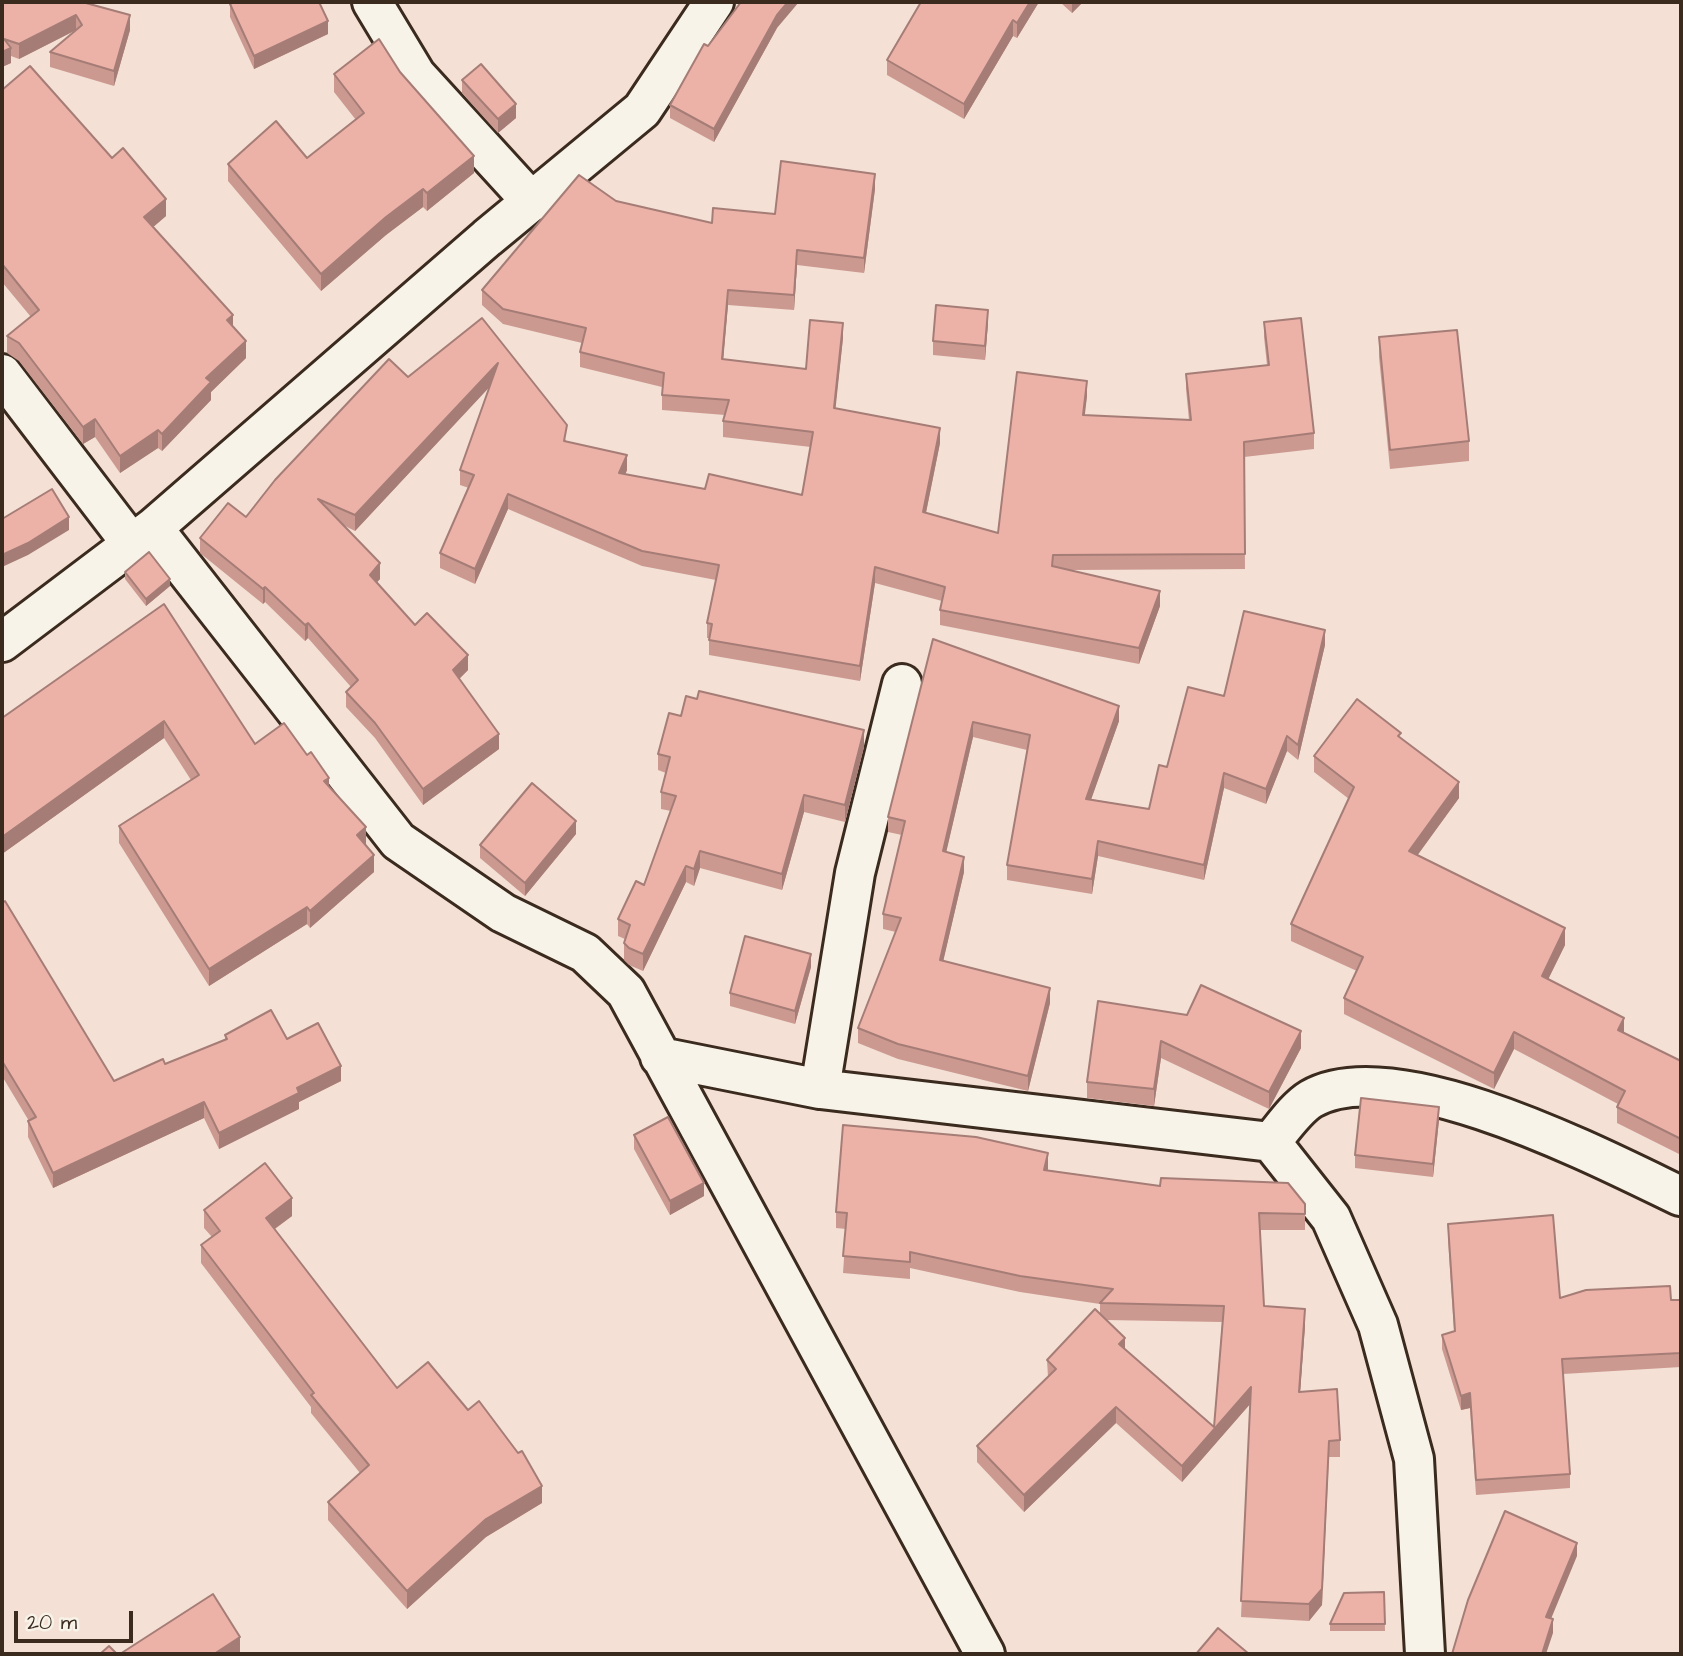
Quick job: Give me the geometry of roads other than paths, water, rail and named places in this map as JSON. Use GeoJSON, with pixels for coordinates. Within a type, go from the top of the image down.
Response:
{"type":"FeatureCollection","features":[{"type":"Feature","properties":{"kind":"street"},"geometry":{"type":"LineString","coordinates":[[372,2],[416,75],[532,202]]}},
{"type":"Feature","properties":{"kind":"street"},"geometry":{"type":"LineString","coordinates":[[2,642],[142,536],[487,238],[642,110],[714,2]]}},
{"type":"Feature","properties":{"kind":"street"},"geometry":{"type":"LineString","coordinates":[[2,374],[398,841],[503,913],[585,953],[626,992],[985,1654]]}},
{"type":"Feature","properties":{"kind":"street"},"geometry":{"type":"LineString","coordinates":[[820,1089],[855,873],[902,684]]}},
{"type":"Feature","properties":{"kind":"street"},"geometry":{"type":"LineString","coordinates":[[660,1058],[820,1089],[1270,1142],[1331,1218],[1378,1325],[1414,1459],[1425,1654]]}},
{"type":"Feature","properties":{"kind":"street"},"geometry":{"type":"LineString","coordinates":[[1270,1142],[1309,1100],[1345,1087],[1401,1088],[1474,1107],[1619,1167],[1680,1196]]}}]}
